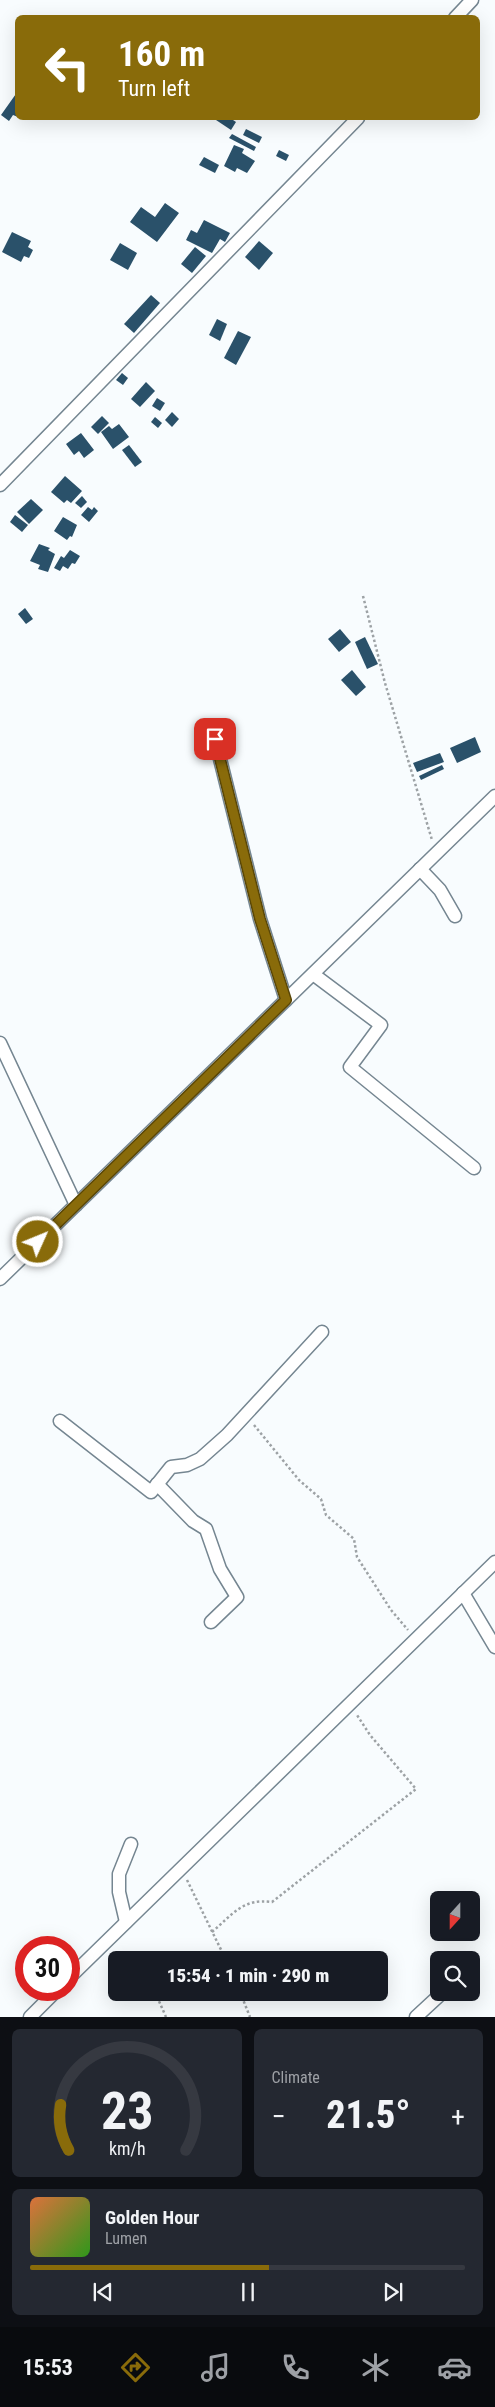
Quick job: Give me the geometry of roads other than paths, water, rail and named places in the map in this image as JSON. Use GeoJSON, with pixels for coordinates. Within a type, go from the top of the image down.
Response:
{"type":"FeatureCollection","features":[{"type":"Feature","properties":{"kind":"street"},"geometry":{"type":"LineString","coordinates":[[458,15],[472,0]]}},
{"type":"Feature","properties":{"kind":"street"},"geometry":{"type":"LineString","coordinates":[[0,485],[356,120]]}},
{"type":"Feature","properties":{"kind":"street"},"geometry":{"type":"LineString","coordinates":[[215,739],[260,919],[286,1000]]}},
{"type":"Feature","properties":{"kind":"street"},"geometry":{"type":"LineString","coordinates":[[0,1279],[495,796]]}},
{"type":"Feature","properties":{"kind":"street"},"geometry":{"type":"LineString","coordinates":[[420,869],[440,890],[455,916]]}},
{"type":"Feature","properties":{"kind":"street"},"geometry":{"type":"LineString","coordinates":[[313,974],[382,1024],[350,1067],[474,1168]]}},
{"type":"Feature","properties":{"kind":"street"},"geometry":{"type":"LineString","coordinates":[[0,1043],[76,1205]]}},
{"type":"Feature","properties":{"kind":"street"},"geometry":{"type":"LineString","coordinates":[[60,1421],[151,1492],[170,1467],[188,1465],[200,1459],[246,1415],[322,1332]]}},
{"type":"Feature","properties":{"kind":"street"},"geometry":{"type":"LineString","coordinates":[[157,1484],[193,1521],[206,1529],[220,1569],[237,1597],[211,1622]]}},
{"type":"Feature","properties":{"kind":"street"},"geometry":{"type":"LineString","coordinates":[[80,1967],[495,1562]]}},
{"type":"Feature","properties":{"kind":"street"},"geometry":{"type":"LineString","coordinates":[[463,1594],[495,1647]]}},
{"type":"Feature","properties":{"kind":"street"},"geometry":{"type":"LineString","coordinates":[[126,1922],[119,1892],[119,1874],[131,1844]]}},
{"type":"Feature","properties":{"kind":"street"},"geometry":{"type":"LineString","coordinates":[[30,2017],[46,2001]]}},
{"type":"Feature","properties":{"kind":"street"},"geometry":{"type":"LineString","coordinates":[[416,2017],[433,2001]]}}]}
